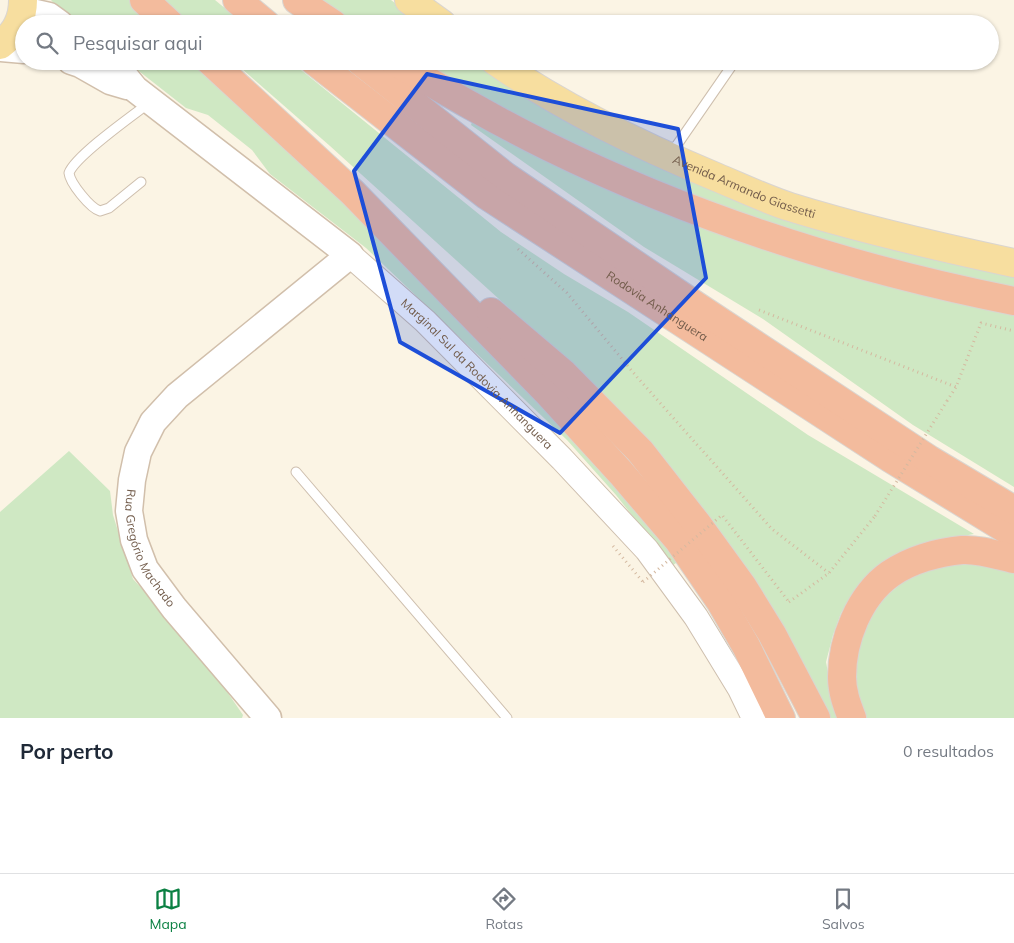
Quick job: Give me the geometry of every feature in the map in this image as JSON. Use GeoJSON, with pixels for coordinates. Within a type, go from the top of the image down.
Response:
{"type":"FeatureCollection","features":[{"type":"Feature","properties":{"kind":"highway"},"geometry":{"type":"LineString","coordinates":[[144,0],[160,15]]}},
{"type":"Feature","properties":{"kind":"highway"},"geometry":{"type":"LineString","coordinates":[[237,0],[255,15]]}},
{"type":"Feature","properties":{"kind":"highway"},"geometry":{"type":"LineString","coordinates":[[283,0],[302,15]]}},
{"type":"Feature","properties":{"kind":"highway"},"geometry":{"type":"LineString","coordinates":[[297,0],[320,15]]}},
{"type":"Feature","properties":{"kind":"highway"},"geometry":{"type":"LineString","coordinates":[[220,70],[352,192],[564,374],[640,451],[698,525],[742,587],[772,634],[816,718]]}},
{"type":"Feature","properties":{"kind":"highway","name":"Rodovia Anhanguera"},"geometry":{"type":"LineString","coordinates":[[326,70],[486,195],[890,458],[1014,534]]}},
{"type":"Feature","properties":{"kind":"highway","name":"Rodovia Anhanguera"},"geometry":{"type":"LineString","coordinates":[[372,70],[522,187],[695,306],[930,460],[1014,510]]}},
{"type":"Feature","properties":{"kind":"highway"},"geometry":{"type":"LineString","coordinates":[[410,70],[487,115],[549,147],[607,174],[730,224],[794,245],[926,281],[1014,301]]}},
{"type":"Feature","properties":{"kind":"highway"},"geometry":{"type":"LineString","coordinates":[[352,192],[549,394],[622,474],[679,541],[720,601],[746,646],[781,718]]}},
{"type":"Feature","properties":{"kind":"highway"},"geometry":{"type":"LineString","coordinates":[[852,718],[846,702],[842,678],[845,653],[851,628],[871,592],[890,574],[914,562],[939,553],[964,550],[992,553],[1014,559]]}},
{"type":"Feature","properties":{"kind":"main road"},"geometry":{"type":"LineString","coordinates":[[409,0],[430,15]]}},
{"type":"Feature","properties":{"kind":"main road"},"geometry":{"type":"LineString","coordinates":[[23,5],[47,15]]}},
{"type":"Feature","properties":{"kind":"main road"},"geometry":{"type":"LineString","coordinates":[[0,46],[15,29]]}},
{"type":"Feature","properties":{"kind":"main road"},"geometry":{"type":"LineString","coordinates":[[0,46],[15,48]]}},
{"type":"Feature","properties":{"kind":"main road","name":"Marginal Sul da Rodovia Anhanguera"},"geometry":{"type":"LineString","coordinates":[[91,70],[110,81],[143,95]]}},
{"type":"Feature","properties":{"kind":"main road","name":"Marginal Sul da Rodovia Anhanguera"},"geometry":{"type":"LineString","coordinates":[[120,70],[143,95],[350,255]]}},
{"type":"Feature","properties":{"kind":"main road","name":"Avenida Armando Giassetti"},"geometry":{"type":"LineString","coordinates":[[508,70],[594,122],[668,157],[788,206],[926,244],[1014,263]]}},
{"type":"Feature","properties":{"kind":"main road","name":"Rua Gregório Machado"},"geometry":{"type":"LineString","coordinates":[[268,718],[174,608],[146,570],[134,540],[129,511],[132,480],[138,452],[153,422],[177,396],[350,255]]}},
{"type":"Feature","properties":{"kind":"street","name":"Marginal Sul da Rodovia Anhanguera"},"geometry":{"type":"LineString","coordinates":[[350,255],[426,321],[562,459],[647,550],[696,617],[740,690],[754,718]]}},
{"type":"Feature","properties":{"kind":"lane"},"geometry":{"type":"LineString","coordinates":[[668,157],[729,70]]}},
{"type":"Feature","properties":{"kind":"lane"},"geometry":{"type":"LineString","coordinates":[[141,182],[109,208],[100,211],[92,206],[72,182],[69,173],[74,164],[102,140],[143,95]]}},
{"type":"Feature","properties":{"kind":"lane"},"geometry":{"type":"LineString","coordinates":[[296,472],[507,718]]}},
{"type":"Feature","properties":{"kind":"path"},"geometry":{"type":"LineString","coordinates":[[518,249],[567,293],[637,376],[772,529],[829,574]]}},
{"type":"Feature","properties":{"kind":"path"},"geometry":{"type":"LineString","coordinates":[[759,310],[956,387]]}},
{"type":"Feature","properties":{"kind":"path"},"geometry":{"type":"LineString","coordinates":[[643,582],[722,515],[789,602],[829,574],[875,516],[956,387],[981,323],[1014,331]]}},
{"type":"Feature","properties":{"kind":"highlighted area"},"geometry":{"type":"Polygon","coordinates":[[[427,74],[678,129],[706,278],[560,433],[400,342],[354,171],[427,74]]]}},
{"type":"Feature","properties":{"kind":"green space"},"geometry":{"type":"Polygon","coordinates":[[[51,0],[129,0],[145,15],[67,15],[51,0]]]}},
{"type":"Feature","properties":{"kind":"green space"},"geometry":{"type":"Polygon","coordinates":[[[164,0],[215,0],[233,15],[181,15],[164,0]]]}},
{"type":"Feature","properties":{"kind":"green space"},"geometry":{"type":"Polygon","coordinates":[[[323,0],[391,0],[410,15],[342,15],[323,0]]]}},
{"type":"Feature","properties":{"kind":"green space"},"geometry":{"type":"Polygon","coordinates":[[[137,70],[206,70],[267,124],[575,435],[680,560],[672,566],[616,495],[567,440],[366,248],[270,174],[252,150],[208,115],[186,108],[137,70]]]}},
{"type":"Feature","properties":{"kind":"green space"},"geometry":{"type":"Polygon","coordinates":[[[243,70],[301,70],[501,232],[564,274],[628,312],[808,435],[974,534],[935,541],[854,593],[841,613],[826,662],[833,699],[840,718],[828,718],[573,366],[243,70]]]}},
{"type":"Feature","properties":{"kind":"green space"},"geometry":{"type":"Polygon","coordinates":[[[427,70],[488,70],[510,86],[557,113],[1014,270],[1014,292],[871,259],[630,175],[427,70]]]}},
{"type":"Feature","properties":{"kind":"green space"},"geometry":{"type":"Polygon","coordinates":[[[473,119],[1014,308],[1014,487],[913,425],[763,319],[644,247],[471,125],[473,119]]]}},
{"type":"Feature","properties":{"kind":"green space"},"geometry":{"type":"Polygon","coordinates":[[[69,451],[110,491],[113,515],[133,579],[197,648],[243,715],[242,718],[0,718],[0,512],[69,451]]]}},
{"type":"Feature","properties":{"kind":"green space"},"geometry":{"type":"Polygon","coordinates":[[[980,562],[1014,572],[1014,718],[860,718],[854,700],[855,651],[872,613],[885,597],[903,582],[926,569],[952,563],[980,562]]]}}]}
